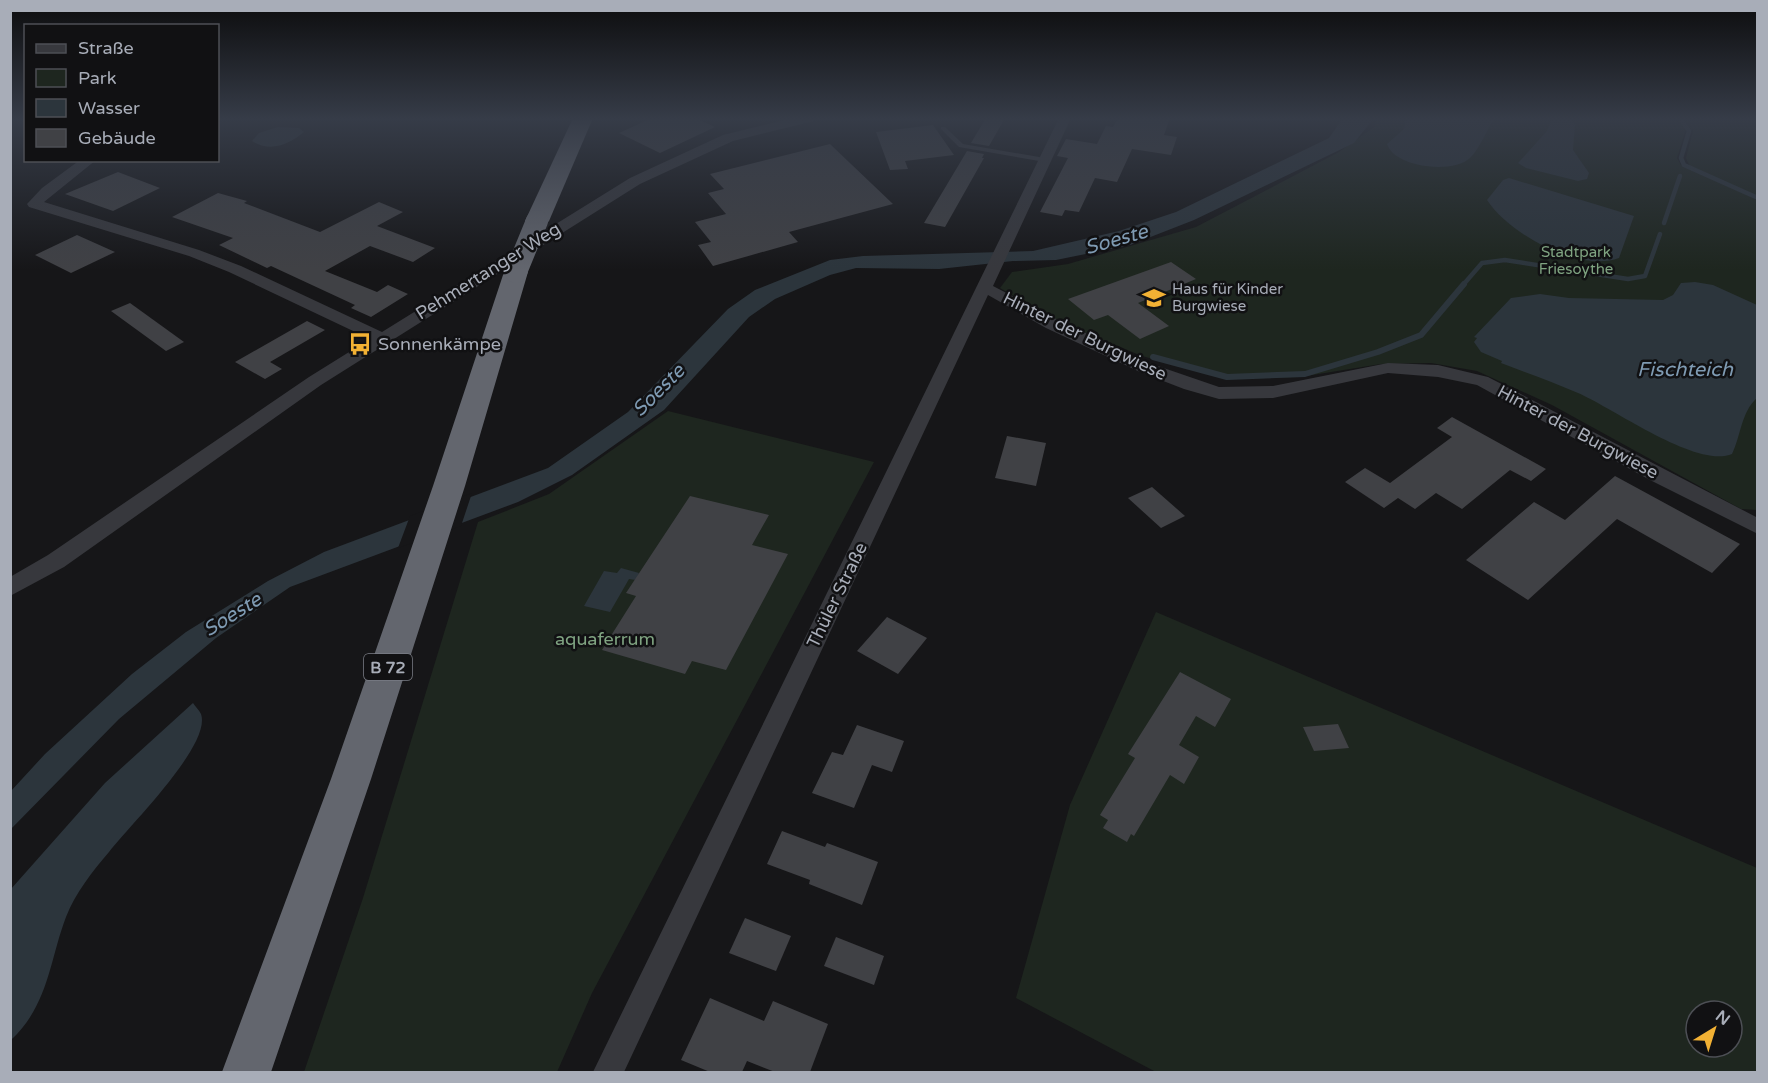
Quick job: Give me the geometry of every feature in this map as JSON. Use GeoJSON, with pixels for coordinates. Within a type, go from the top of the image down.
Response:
{"type":"FeatureCollection","features":[{"type":"Feature","properties":{"kind":"highway","name":"B 72"},"geometry":{"type":"LineString","coordinates":[[246,1072],[351,779],[449,486],[516,272],[559,169]]}},
{"type":"Feature","properties":{"kind":"street"},"geometry":{"type":"LineString","coordinates":[[78,169],[47,191],[34,204],[194,253],[235,269],[381,338]]}},
{"type":"Feature","properties":{"kind":"street","name":"Pehmertanger Weg"},"geometry":{"type":"LineString","coordinates":[[10,588],[65,555],[315,381],[381,338],[635,181],[662,169]]}},
{"type":"Feature","properties":{"kind":"street","name":"Thüler Straße"},"geometry":{"type":"LineString","coordinates":[[608,1072],[1041,169]]}},
{"type":"Feature","properties":{"kind":"street","name":"Hinter der Burgwiese"},"geometry":{"type":"LineString","coordinates":[[992,269],[994,292],[1052,324],[1129,361],[1190,386],[1219,393],[1273,392],[1295,389],[1388,368],[1438,371],[1482,381],[1758,527]]}},
{"type":"Feature","properties":{"kind":"green space","name":"Stadtpark Friesoythe"},"geometry":{"type":"Polygon","coordinates":[[[1307,169],[1757,169],[1757,196],[1742,189],[1739,191],[1757,200],[1757,510],[1741,509],[1552,405],[1477,371],[1431,363],[1381,364],[1300,377],[1226,379],[1142,356],[1054,320],[1000,288],[1012,272],[1068,264],[1196,227],[1307,169]]]}},
{"type":"Feature","properties":{"kind":"green space","name":"aquaferrum"},"geometry":{"type":"Polygon","coordinates":[[[668,411],[874,462],[592,993],[557,1072],[304,1072],[363,898],[478,522],[549,494],[668,411]]]}},
{"type":"Feature","properties":{"kind":"green space"},"geometry":{"type":"Polygon","coordinates":[[[1156,612],[1757,868],[1757,1072],[1156,1072],[1016,998],[1070,805],[1156,612]]]}},
{"type":"Feature","properties":{"kind":"water","name":"Soeste"},"geometry":{"type":"Polygon","coordinates":[[[1266,169],[1301,169],[1194,220],[1130,245],[1056,260],[1013,261],[939,269],[856,268],[830,275],[775,299],[749,317],[664,410],[572,475],[518,502],[290,587],[216,638],[119,719],[11,829],[11,791],[45,754],[132,674],[186,632],[268,581],[324,552],[548,468],[628,412],[728,309],[755,290],[830,260],[863,256],[1033,251],[1119,231],[1176,212],[1266,169]]]}},
{"type":"Feature","properties":{"kind":"water"},"geometry":{"type":"Polygon","coordinates":[[[1528,169],[1586,169],[1589,173],[1587,179],[1578,181],[1528,169]]]}},
{"type":"Feature","properties":{"kind":"water"},"geometry":{"type":"Polygon","coordinates":[[[1509,178],[1634,216],[1619,258],[1603,261],[1585,260],[1566,255],[1528,237],[1511,226],[1487,200],[1503,180],[1509,178]]]}},
{"type":"Feature","properties":{"kind":"water","name":"Fischteich"},"geometry":{"type":"Polygon","coordinates":[[[1695,282],[1713,285],[1757,305],[1757,398],[1744,417],[1732,454],[1717,456],[1698,453],[1677,445],[1578,393],[1501,363],[1502,361],[1481,352],[1474,342],[1477,338],[1474,337],[1511,298],[1540,294],[1569,298],[1663,300],[1673,295],[1681,283],[1695,282]]]}},
{"type":"Feature","properties":{"kind":"water"},"geometry":{"type":"Polygon","coordinates":[[[621,568],[639,573],[636,580],[629,579],[610,612],[584,606],[604,571],[617,573],[621,568]]]}},
{"type":"Feature","properties":{"kind":"water"},"geometry":{"type":"Polygon","coordinates":[[[193,703],[201,714],[201,728],[194,745],[182,765],[80,891],[66,917],[41,997],[24,1026],[11,1040],[11,889],[105,783],[193,703]]]}},
{"type":"Feature","properties":{"kind":"pier"},"geometry":{"type":"Polygon","coordinates":[[[472,493],[461,526],[398,548],[410,516],[472,493]]]}},
{"type":"Feature","properties":{"kind":"building"},"geometry":{"type":"Polygon","coordinates":[[[732,169],[856,169],[893,204],[789,232],[798,242],[713,266],[698,245],[711,242],[695,222],[726,214],[708,193],[724,189],[710,174],[732,169]]]}},
{"type":"Feature","properties":{"kind":"building"},"geometry":{"type":"Polygon","coordinates":[[[957,169],[978,169],[945,227],[924,223],[957,169]]]}},
{"type":"Feature","properties":{"kind":"building"},"geometry":{"type":"Polygon","coordinates":[[[1063,169],[1123,169],[1117,182],[1095,178],[1079,212],[1065,210],[1062,216],[1040,212],[1063,169]]]}},
{"type":"Feature","properties":{"kind":"building"},"geometry":{"type":"Polygon","coordinates":[[[118,172],[160,188],[113,211],[65,194],[118,172]]]}},
{"type":"Feature","properties":{"kind":"building"},"geometry":{"type":"Polygon","coordinates":[[[218,193],[247,201],[244,203],[320,232],[379,202],[403,212],[377,226],[435,248],[413,262],[370,246],[325,271],[377,292],[388,285],[408,294],[371,317],[351,308],[355,305],[219,245],[233,238],[172,217],[218,193]]]}},
{"type":"Feature","properties":{"kind":"building"},"geometry":{"type":"Polygon","coordinates":[[[77,235],[115,252],[71,273],[35,255],[77,235]]]}},
{"type":"Feature","properties":{"kind":"building"},"geometry":{"type":"Polygon","coordinates":[[[1171,262],[1196,279],[1138,303],[1169,326],[1140,339],[1108,315],[1094,320],[1068,299],[1171,262]]]}},
{"type":"Feature","properties":{"kind":"building"},"geometry":{"type":"Polygon","coordinates":[[[130,303],[184,342],[166,351],[111,311],[130,303]]]}},
{"type":"Feature","properties":{"kind":"building"},"geometry":{"type":"Polygon","coordinates":[[[307,321],[325,330],[270,362],[282,369],[265,379],[235,362],[307,321]]]}},
{"type":"Feature","properties":{"kind":"building"},"geometry":{"type":"Polygon","coordinates":[[[1452,417],[1546,469],[1531,481],[1510,470],[1462,509],[1436,493],[1415,509],[1398,498],[1384,508],[1345,482],[1365,468],[1390,483],[1452,437],[1437,428],[1452,417]]]}},
{"type":"Feature","properties":{"kind":"building"},"geometry":{"type":"Polygon","coordinates":[[[1007,436],[1046,443],[1036,486],[995,478],[1007,436]]]}},
{"type":"Feature","properties":{"kind":"building"},"geometry":{"type":"Polygon","coordinates":[[[1615,476],[1740,544],[1712,573],[1617,519],[1528,600],[1466,560],[1534,502],[1565,520],[1615,476]]]}},
{"type":"Feature","properties":{"kind":"building"},"geometry":{"type":"Polygon","coordinates":[[[1152,487],[1185,516],[1161,528],[1128,498],[1152,487]]]}},
{"type":"Feature","properties":{"kind":"building"},"geometry":{"type":"Polygon","coordinates":[[[690,496],[769,515],[752,545],[788,554],[726,670],[692,661],[685,674],[602,650],[636,596],[626,593],[690,496]]]}},
{"type":"Feature","properties":{"kind":"building"},"geometry":{"type":"Polygon","coordinates":[[[887,617],[927,638],[898,674],[857,651],[887,617]]]}},
{"type":"Feature","properties":{"kind":"building"},"geometry":{"type":"Polygon","coordinates":[[[1180,672],[1231,699],[1215,727],[1196,716],[1179,745],[1199,757],[1184,784],[1170,775],[1134,836],[1131,834],[1127,842],[1103,828],[1108,820],[1100,815],[1135,758],[1128,754],[1180,672]]]}},
{"type":"Feature","properties":{"kind":"building"},"geometry":{"type":"Polygon","coordinates":[[[1338,724],[1349,748],[1314,751],[1303,727],[1338,724]]]}},
{"type":"Feature","properties":{"kind":"building"},"geometry":{"type":"Polygon","coordinates":[[[857,725],[904,741],[892,772],[872,765],[854,808],[812,793],[832,752],[843,755],[857,725]]]}},
{"type":"Feature","properties":{"kind":"building"},"geometry":{"type":"Polygon","coordinates":[[[782,831],[825,847],[827,843],[878,862],[862,905],[809,884],[810,880],[767,864],[782,831]]]}},
{"type":"Feature","properties":{"kind":"building"},"geometry":{"type":"Polygon","coordinates":[[[745,918],[791,936],[776,971],[729,953],[745,918]]]}},
{"type":"Feature","properties":{"kind":"building"},"geometry":{"type":"Polygon","coordinates":[[[836,937],[884,956],[874,985],[824,966],[836,937]]]}},
{"type":"Feature","properties":{"kind":"building"},"geometry":{"type":"Polygon","coordinates":[[[710,998],[764,1021],[773,1001],[828,1024],[810,1072],[775,1072],[747,1061],[742,1072],[710,1072],[681,1060],[710,998]]]}},
{"type":"Feature","properties":{"kind":"waterway"},"geometry":{"type":"LineString","coordinates":[[1692,169],[1758,198]]}},
{"type":"Feature","properties":{"kind":"waterway"},"geometry":{"type":"LineString","coordinates":[[1664,223],[1680,176]]}},
{"type":"Feature","properties":{"kind":"waterway"},"geometry":{"type":"LineString","coordinates":[[1463,285],[1482,263],[1505,260],[1628,279],[1645,276],[1660,234]]}},
{"type":"Feature","properties":{"kind":"waterway"},"geometry":{"type":"LineString","coordinates":[[1153,357],[1227,377],[1305,374],[1378,352],[1421,335],[1464,284]]}},
{"type":"Feature","properties":{"kind":"place","name":"Haus für Kinder Burgwiese"},"geometry":{"type":"Point","coordinates":[1154,298]}},
{"type":"Feature","properties":{"kind":"place","name":"Sonnenkämpe"},"geometry":{"type":"Point","coordinates":[360,344]}}]}
